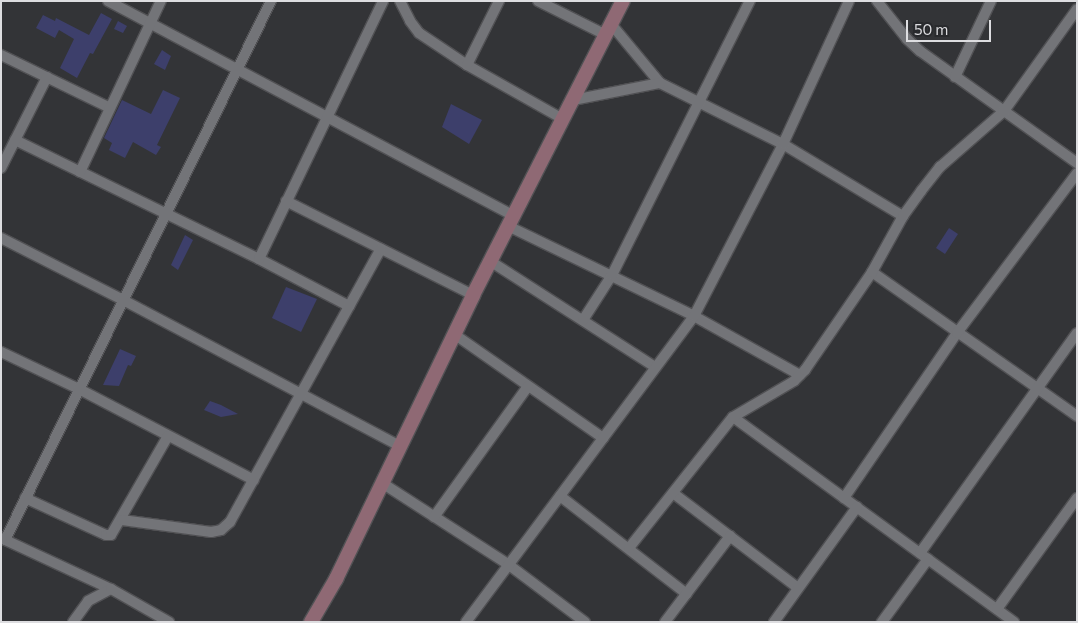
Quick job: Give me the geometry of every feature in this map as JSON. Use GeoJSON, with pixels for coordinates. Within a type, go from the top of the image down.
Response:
{"type":"FeatureCollection","features":[{"type":"Feature","properties":{"kind":"street"},"geometry":{"type":"LineString","coordinates":[[108,1],[237,68],[511,221],[694,316],[800,375]]}},
{"type":"Feature","properties":{"kind":"street"},"geometry":{"type":"LineString","coordinates":[[80,172],[161,1]]}},
{"type":"Feature","properties":{"kind":"street"},"geometry":{"type":"LineString","coordinates":[[168,622],[111,589],[3,539],[271,1]]}},
{"type":"Feature","properties":{"kind":"street"},"geometry":{"type":"LineString","coordinates":[[259,259],[383,1]]}},
{"type":"Feature","properties":{"kind":"street"},"geometry":{"type":"LineString","coordinates":[[400,1],[410,21],[419,33],[467,65],[563,119]]}},
{"type":"Feature","properties":{"kind":"street"},"geometry":{"type":"LineString","coordinates":[[467,65],[499,1]]}},
{"type":"Feature","properties":{"kind":"street"},"geometry":{"type":"LineString","coordinates":[[538,1],[609,29],[660,83],[783,144],[903,216]]}},
{"type":"Feature","properties":{"kind":"street"},"geometry":{"type":"LineString","coordinates":[[311,622],[336,579],[473,295],[623,1]]}},
{"type":"Feature","properties":{"kind":"street"},"geometry":{"type":"LineString","coordinates":[[583,320],[612,275],[750,1]]}},
{"type":"Feature","properties":{"kind":"street"},"geometry":{"type":"LineString","coordinates":[[466,622],[694,316],[783,144],[849,1]]}},
{"type":"Feature","properties":{"kind":"street"},"geometry":{"type":"LineString","coordinates":[[877,1],[907,39],[955,77],[1077,163]]}},
{"type":"Feature","properties":{"kind":"street"},"geometry":{"type":"LineString","coordinates":[[955,77],[991,1]]}},
{"type":"Feature","properties":{"kind":"street"},"geometry":{"type":"LineString","coordinates":[[629,548],[733,417],[800,375],[872,272],[903,216],[940,167],[1004,111],[1077,9]]}},
{"type":"Feature","properties":{"kind":"street"},"geometry":{"type":"LineString","coordinates":[[1,55],[110,108]]}},
{"type":"Feature","properties":{"kind":"street"},"geometry":{"type":"LineString","coordinates":[[1,168],[47,77]]}},
{"type":"Feature","properties":{"kind":"street"},"geometry":{"type":"LineString","coordinates":[[573,100],[660,83]]}},
{"type":"Feature","properties":{"kind":"street"},"geometry":{"type":"LineString","coordinates":[[15,140],[259,259],[349,306]]}},
{"type":"Feature","properties":{"kind":"street"},"geometry":{"type":"LineString","coordinates":[[844,498],[957,332],[1077,174]]}},
{"type":"Feature","properties":{"kind":"street"},"geometry":{"type":"LineString","coordinates":[[286,201],[473,295]]}},
{"type":"Feature","properties":{"kind":"street"},"geometry":{"type":"LineString","coordinates":[[1,238],[400,446]]}},
{"type":"Feature","properties":{"kind":"street"},"geometry":{"type":"LineString","coordinates":[[122,520],[211,532],[221,530],[230,522],[381,249]]}},
{"type":"Feature","properties":{"kind":"street"},"geometry":{"type":"LineString","coordinates":[[490,261],[656,367]]}},
{"type":"Feature","properties":{"kind":"street"},"geometry":{"type":"LineString","coordinates":[[872,272],[1077,416]]}},
{"type":"Feature","properties":{"kind":"street"},"geometry":{"type":"LineString","coordinates":[[882,622],[924,556],[1077,333]]}},
{"type":"Feature","properties":{"kind":"street"},"geometry":{"type":"LineString","coordinates":[[454,334],[603,438]]}},
{"type":"Feature","properties":{"kind":"street"},"geometry":{"type":"LineString","coordinates":[[1,352],[79,389],[254,480]]}},
{"type":"Feature","properties":{"kind":"street"},"geometry":{"type":"LineString","coordinates":[[434,517],[528,386]]}},
{"type":"Feature","properties":{"kind":"street"},"geometry":{"type":"LineString","coordinates":[[733,417],[1014,622]]}},
{"type":"Feature","properties":{"kind":"street"},"geometry":{"type":"LineString","coordinates":[[25,498],[106,536],[111,535],[122,520],[168,436]]}},
{"type":"Feature","properties":{"kind":"street"},"geometry":{"type":"LineString","coordinates":[[382,483],[508,565],[573,618],[585,622]]}},
{"type":"Feature","properties":{"kind":"street"},"geometry":{"type":"LineString","coordinates":[[673,493],[798,588]]}},
{"type":"Feature","properties":{"kind":"street"},"geometry":{"type":"LineString","coordinates":[[560,496],[687,594]]}},
{"type":"Feature","properties":{"kind":"street"},"geometry":{"type":"LineString","coordinates":[[997,610],[1077,498]]}},
{"type":"Feature","properties":{"kind":"street"},"geometry":{"type":"LineString","coordinates":[[774,622],[857,507]]}},
{"type":"Feature","properties":{"kind":"street"},"geometry":{"type":"LineString","coordinates":[[666,622],[730,536]]}},
{"type":"Feature","properties":{"kind":"street"},"geometry":{"type":"LineString","coordinates":[[73,622],[81,608],[88,601],[111,589]]}},
{"type":"Feature","properties":{"kind":"building"},"geometry":{"type":"Polygon","coordinates":[[[101,13],[112,19],[93,54],[90,53],[77,78],[60,68],[74,39],[59,30],[55,38],[36,28],[43,15],[55,21],[56,18],[89,35],[101,13]]]}},
{"type":"Feature","properties":{"kind":"building"},"geometry":{"type":"Polygon","coordinates":[[[118,21],[127,26],[123,33],[114,29],[118,21]]]}},
{"type":"Feature","properties":{"kind":"building"},"geometry":{"type":"Polygon","coordinates":[[[162,50],[171,56],[165,70],[154,64],[162,50]]]}},
{"type":"Feature","properties":{"kind":"building"},"geometry":{"type":"Polygon","coordinates":[[[163,90],[180,98],[157,145],[161,147],[156,155],[133,142],[125,158],[109,150],[112,143],[104,138],[122,100],[151,114],[163,90]]]}},
{"type":"Feature","properties":{"kind":"building"},"geometry":{"type":"Polygon","coordinates":[[[451,104],[482,120],[469,144],[442,127],[451,104]]]}},
{"type":"Feature","properties":{"kind":"building"},"geometry":{"type":"Polygon","coordinates":[[[949,228],[958,234],[945,254],[936,248],[949,228]]]}},
{"type":"Feature","properties":{"kind":"building"},"geometry":{"type":"Polygon","coordinates":[[[185,235],[193,240],[178,270],[171,265],[185,235]]]}},
{"type":"Feature","properties":{"kind":"building"},"geometry":{"type":"Polygon","coordinates":[[[286,287],[317,299],[301,332],[272,318],[286,287]]]}},
{"type":"Feature","properties":{"kind":"building"},"geometry":{"type":"Polygon","coordinates":[[[120,349],[136,356],[131,366],[128,365],[119,386],[103,385],[120,349]]]}},
{"type":"Feature","properties":{"kind":"building"},"geometry":{"type":"Polygon","coordinates":[[[210,401],[238,414],[221,417],[204,410],[210,401]]]}}]}
